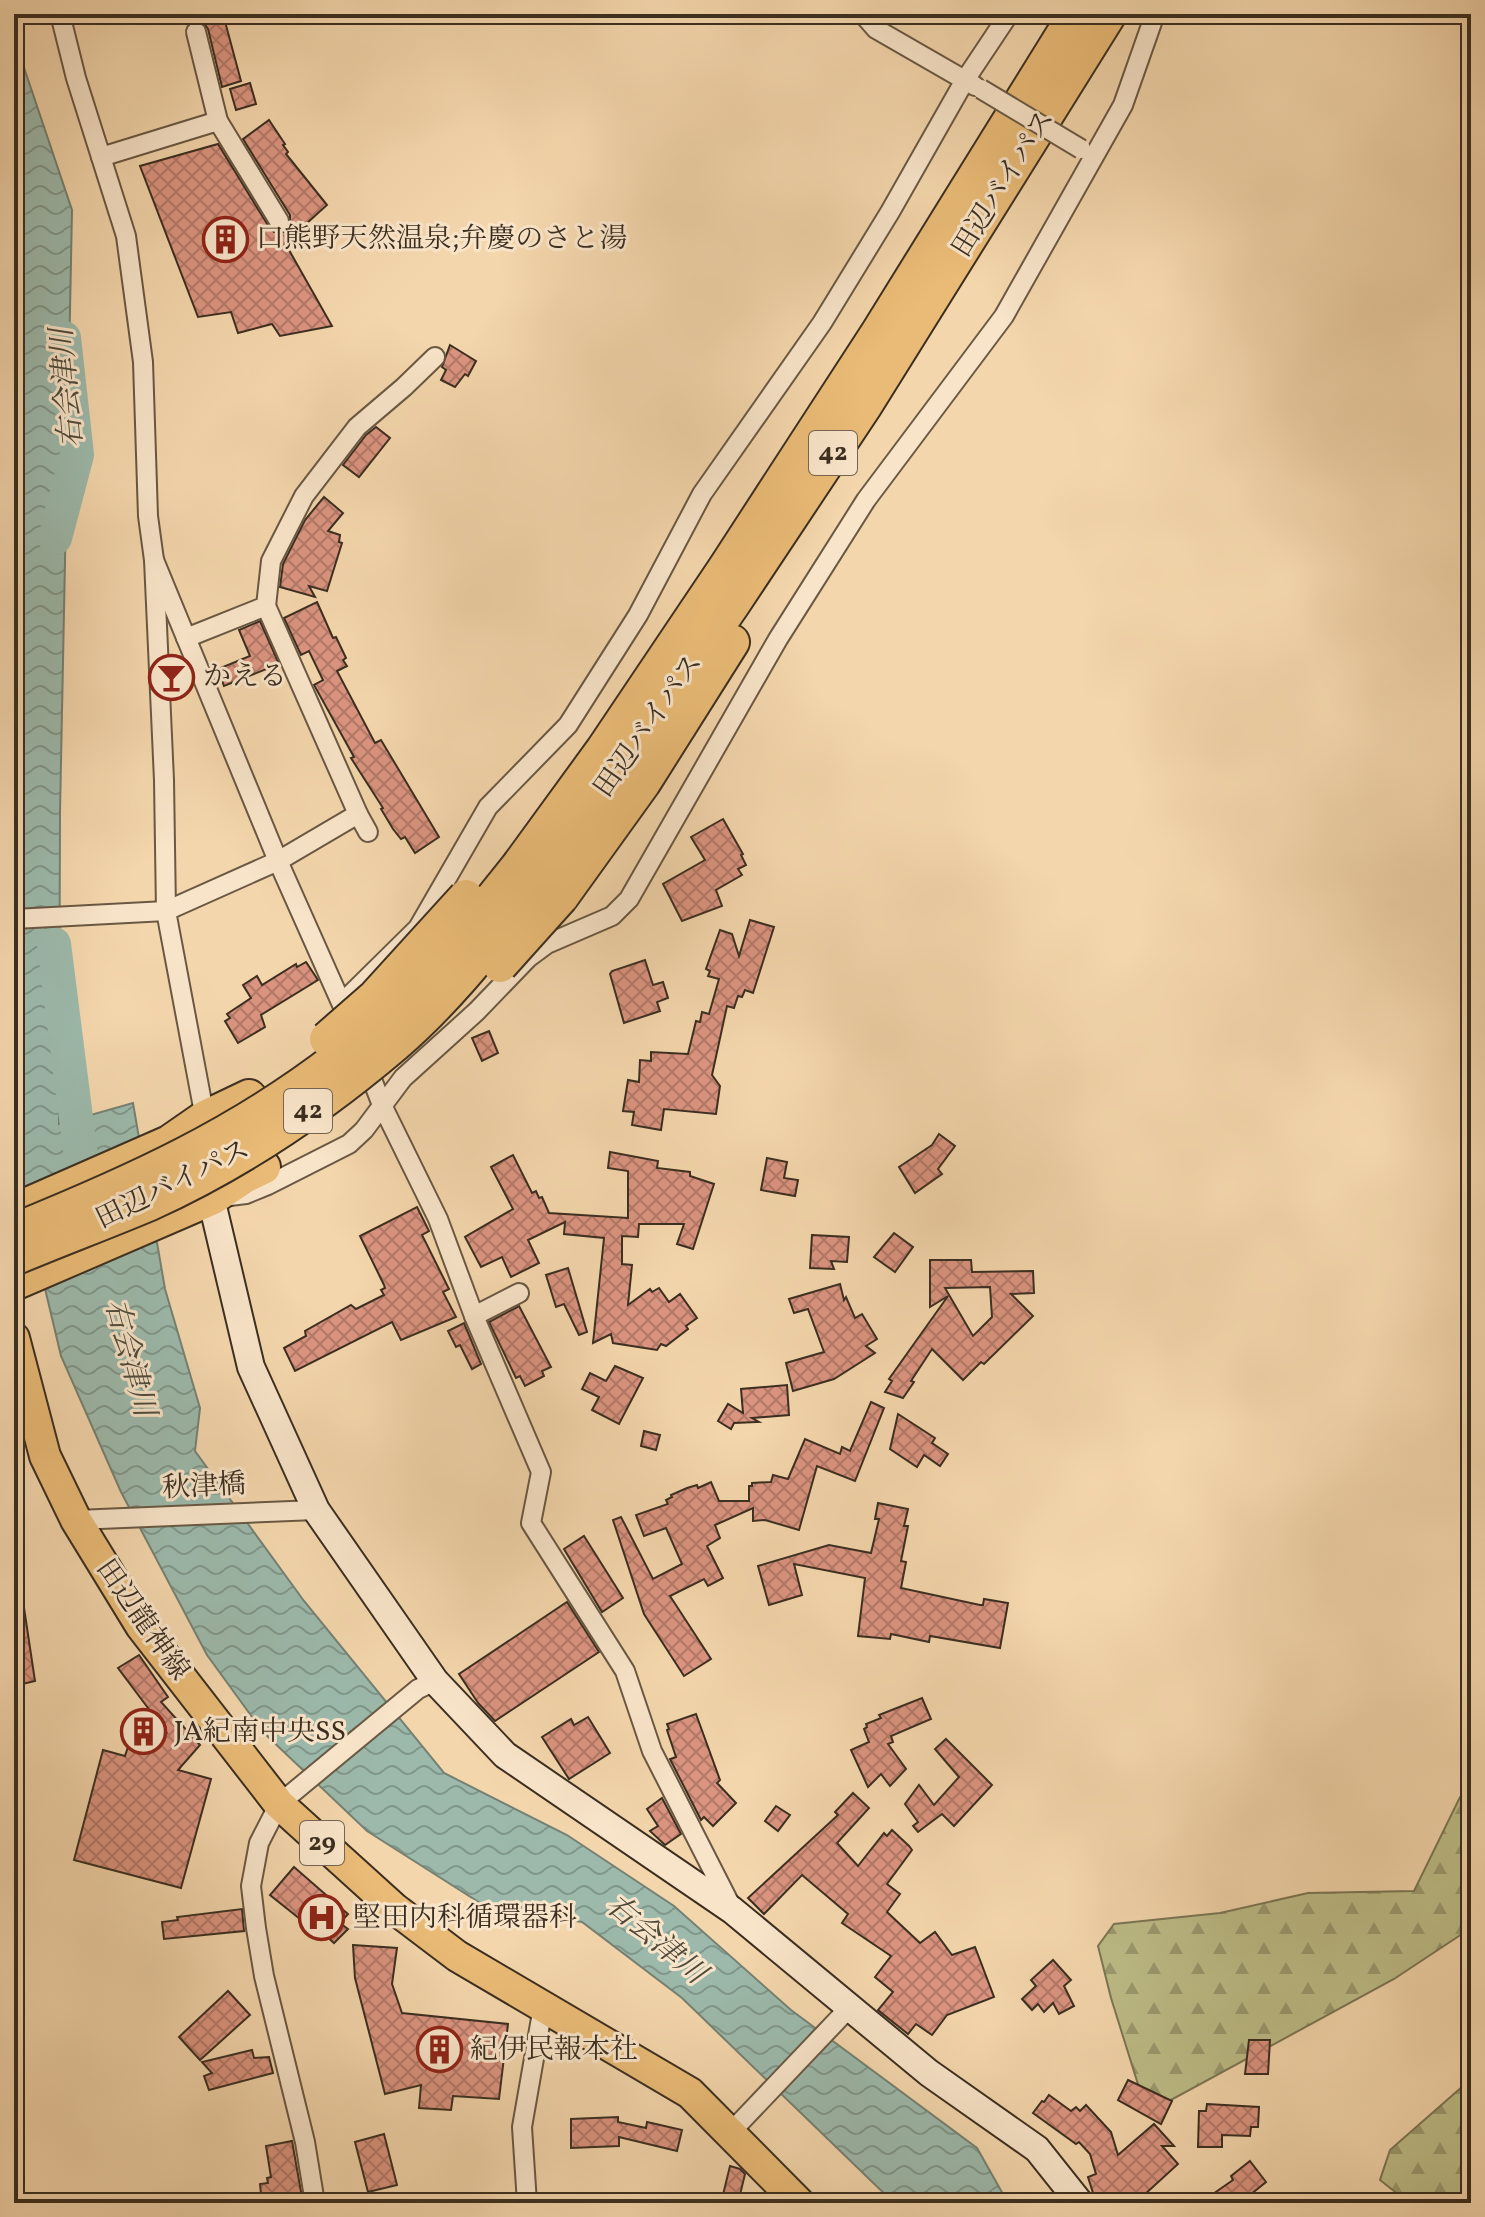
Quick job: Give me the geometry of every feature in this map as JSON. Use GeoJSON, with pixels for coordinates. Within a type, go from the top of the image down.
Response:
{"type":"FeatureCollection","features":[{"type":"Feature","properties":{"kind":"highway","name":"田辺バイパス"},"geometry":{"type":"LineString","coordinates":[[18,1273],[242,1154],[322,1102],[408,1032],[463,976],[531,873],[612,737],[878,333],[1076,14]]}},
{"type":"Feature","properties":{"kind":"highway","name":"田辺バイパス"},"geometry":{"type":"LineString","coordinates":[[14,1231],[119,1188],[227,1133],[306,1083],[380,1025],[531,873],[643,783],[698,699],[767,583],[865,405],[1109,14]]}},
{"type":"Feature","properties":{"kind":"highway"},"geometry":{"type":"LineString","coordinates":[[14,1211],[169,1143],[205,1118],[249,1097],[313,1051],[375,997],[438,930],[531,873]]}},
{"type":"Feature","properties":{"kind":"highway"},"geometry":{"type":"LineString","coordinates":[[18,1273],[197,1205],[313,1135],[394,1071],[485,980],[531,873]]}},
{"type":"Feature","properties":{"kind":"main road","name":"田辺龍神線"},"geometry":{"type":"LineString","coordinates":[[14,1338],[45,1456],[76,1520],[141,1626],[285,1800],[395,1909],[457,1956],[690,2093],[734,2127],[799,2203]]}},
{"type":"Feature","properties":{"kind":"street"},"geometry":{"type":"LineString","coordinates":[[60,14],[76,78],[126,236],[141,346],[164,780],[158,911],[205,1118],[197,1205],[251,1367],[305,1510],[426,1685],[505,1755],[732,1910],[846,2010],[1037,2149],[1080,2203]]}},
{"type":"Feature","properties":{"kind":"street"},"geometry":{"type":"LineString","coordinates":[[863,14],[876,29],[1088,151]]}},
{"type":"Feature","properties":{"kind":"street"},"geometry":{"type":"LineString","coordinates":[[342,1003],[418,928],[488,807],[568,725],[638,615],[702,494],[822,323],[973,84],[1009,14]]}},
{"type":"Feature","properties":{"kind":"street"},"geometry":{"type":"LineString","coordinates":[[197,1205],[246,1194],[349,1144],[364,1130],[403,1078],[477,1011],[528,958],[547,944],[612,916],[629,899],[778,639],[866,500],[1004,316],[1088,151],[1123,105],[1155,14]]}},
{"type":"Feature","properties":{"kind":"street"},"geometry":{"type":"LineString","coordinates":[[196,32],[218,121],[279,221]]}},
{"type":"Feature","properties":{"kind":"street"},"geometry":{"type":"LineString","coordinates":[[101,157],[218,121]]}},
{"type":"Feature","properties":{"kind":"street"},"geometry":{"type":"LineString","coordinates":[[368,832],[266,606],[271,561],[304,496],[357,427],[435,357]]}},
{"type":"Feature","properties":{"kind":"street"},"geometry":{"type":"LineString","coordinates":[[154,560],[278,861],[342,1003],[382,1105],[438,1219],[474,1316],[541,1472],[531,1523],[625,1671],[652,1751],[732,1910]]}},
{"type":"Feature","properties":{"kind":"street"},"geometry":{"type":"LineString","coordinates":[[186,638],[266,606]]}},
{"type":"Feature","properties":{"kind":"street"},"geometry":{"type":"LineString","coordinates":[[14,919],[158,911],[278,861],[358,814]]}},
{"type":"Feature","properties":{"kind":"street"},"geometry":{"type":"LineString","coordinates":[[474,1316],[519,1293]]}},
{"type":"Feature","properties":{"kind":"street","name":"秋津橋"},"geometry":{"type":"LineString","coordinates":[[76,1520],[305,1510]]}},
{"type":"Feature","properties":{"kind":"street"},"geometry":{"type":"LineString","coordinates":[[315,2203],[305,2142],[264,1976],[251,1886],[259,1843],[285,1800],[426,1685]]}},
{"type":"Feature","properties":{"kind":"street"},"geometry":{"type":"LineString","coordinates":[[527,2203],[522,2127],[543,2007]]}},
{"type":"Feature","properties":{"kind":"street"},"geometry":{"type":"LineString","coordinates":[[734,2127],[846,2010]]}},
{"type":"Feature","properties":{"kind":"green space"},"geometry":{"type":"Polygon","coordinates":[[[1471,1794],[1471,1928],[1394,1979],[1171,2100],[1142,2097],[1098,1946],[1114,1924],[1220,1913],[1308,1893],[1414,1891],[1460,1797],[1471,1794]]]}},
{"type":"Feature","properties":{"kind":"green space"},"geometry":{"type":"Polygon","coordinates":[[[1471,2079],[1471,2203],[1409,2203],[1380,2180],[1390,2150],[1471,2079]]]}},
{"type":"Feature","properties":{"kind":"water"},"geometry":{"type":"Polygon","coordinates":[[[14,38],[72,210],[60,812],[59,1124],[133,1103],[165,1289],[200,1408],[195,1451],[304,1601],[444,1773],[567,1835],[674,1906],[791,2010],[977,2148],[1008,2203],[894,2203],[682,1998],[582,1922],[488,1908],[367,1831],[263,1732],[207,1655],[121,1492],[61,1356],[14,1158],[14,582],[21,307],[14,158],[14,38]]]}},
{"type":"Feature","properties":{"kind":"building"},"geometry":{"type":"Polygon","coordinates":[[[206,14],[223,14],[241,81],[222,87],[208,29],[203,22],[208,21],[206,14]]]}},
{"type":"Feature","properties":{"kind":"building"},"geometry":{"type":"Polygon","coordinates":[[[250,83],[256,104],[236,110],[230,89],[250,83]]]}},
{"type":"Feature","properties":{"kind":"building","name":"口熊野天然温泉;弁慶のさと湯"},"geometry":{"type":"Polygon","coordinates":[[[269,120],[285,144],[286,154],[327,205],[285,243],[332,326],[280,336],[272,324],[238,333],[231,312],[198,317],[140,166],[218,144],[269,227],[274,232],[285,232],[290,226],[290,215],[243,139],[269,120]]]}},
{"type":"Feature","properties":{"kind":"building"},"geometry":{"type":"Polygon","coordinates":[[[450,345],[476,361],[468,376],[465,374],[455,387],[441,380],[450,345]]]}},
{"type":"Feature","properties":{"kind":"building"},"geometry":{"type":"Polygon","coordinates":[[[376,427],[390,438],[359,477],[343,465],[376,427]]]}},
{"type":"Feature","properties":{"kind":"building"},"geometry":{"type":"Polygon","coordinates":[[[324,497],[343,513],[328,531],[340,535],[339,542],[342,543],[327,591],[309,586],[315,597],[280,587],[283,564],[305,520],[324,497]]]}},
{"type":"Feature","properties":{"kind":"building"},"geometry":{"type":"Polygon","coordinates":[[[317,602],[346,658],[343,660],[347,666],[337,671],[375,743],[381,740],[439,837],[415,853],[405,837],[401,839],[393,829],[351,758],[354,757],[314,685],[323,680],[309,651],[301,655],[284,618],[317,602]]]}},
{"type":"Feature","properties":{"kind":"building"},"geometry":{"type":"Polygon","coordinates":[[[260,621],[279,664],[224,686],[218,669],[250,656],[239,630],[260,621]]]}},
{"type":"Feature","properties":{"kind":"building"},"geometry":{"type":"Polygon","coordinates":[[[723,819],[743,854],[746,865],[738,869],[742,875],[716,890],[722,906],[682,921],[663,884],[705,860],[691,837],[723,819]]]}},
{"type":"Feature","properties":{"kind":"building"},"geometry":{"type":"Polygon","coordinates":[[[750,920],[774,927],[753,993],[745,990],[742,997],[738,996],[734,1008],[727,1006],[712,1075],[720,1086],[716,1114],[664,1109],[661,1130],[632,1125],[634,1112],[623,1111],[628,1080],[639,1082],[640,1060],[651,1061],[651,1052],[688,1054],[696,1021],[700,1022],[702,1012],[709,1014],[719,979],[708,976],[710,971],[706,969],[720,930],[732,934],[739,956],[750,920]]]}},
{"type":"Feature","properties":{"kind":"building"},"geometry":{"type":"Polygon","coordinates":[[[645,960],[653,985],[663,982],[668,998],[657,1002],[660,1011],[624,1023],[610,974],[645,960]]]}},
{"type":"Feature","properties":{"kind":"building"},"geometry":{"type":"Polygon","coordinates":[[[306,962],[318,980],[261,1015],[265,1027],[238,1043],[225,1021],[230,1018],[227,1014],[251,998],[243,985],[257,976],[262,985],[296,964],[297,967],[306,962]]]}},
{"type":"Feature","properties":{"kind":"building"},"geometry":{"type":"Polygon","coordinates":[[[489,1031],[498,1053],[482,1061],[472,1038],[489,1031]]]}},
{"type":"Feature","properties":{"kind":"building"},"geometry":{"type":"Polygon","coordinates":[[[939,1134],[955,1146],[938,1169],[942,1174],[915,1193],[899,1167],[932,1145],[939,1134]]]}},
{"type":"Feature","properties":{"kind":"building"},"geometry":{"type":"Polygon","coordinates":[[[610,1152],[658,1161],[657,1168],[690,1172],[690,1176],[714,1184],[693,1249],[677,1244],[684,1224],[639,1224],[638,1237],[622,1236],[622,1264],[632,1265],[628,1305],[650,1289],[652,1292],[659,1288],[669,1302],[680,1294],[697,1318],[686,1326],[688,1329],[666,1346],[661,1344],[657,1350],[613,1343],[611,1334],[593,1343],[604,1238],[564,1234],[565,1222],[528,1240],[539,1263],[511,1277],[502,1257],[481,1267],[465,1237],[513,1209],[491,1167],[513,1155],[532,1193],[536,1191],[539,1198],[542,1197],[549,1213],[628,1218],[628,1171],[608,1168],[610,1152]]]}},
{"type":"Feature","properties":{"kind":"building"},"geometry":{"type":"Polygon","coordinates":[[[767,1158],[787,1162],[784,1178],[798,1180],[795,1196],[761,1190],[767,1158]]]}},
{"type":"Feature","properties":{"kind":"building"},"geometry":{"type":"Polygon","coordinates":[[[417,1207],[429,1231],[422,1235],[449,1289],[443,1292],[456,1317],[401,1340],[392,1322],[295,1371],[284,1348],[306,1336],[305,1331],[351,1305],[356,1309],[384,1295],[381,1290],[385,1288],[384,1285],[360,1236],[417,1207]]]}},
{"type":"Feature","properties":{"kind":"building"},"geometry":{"type":"Polygon","coordinates":[[[894,1233],[913,1247],[895,1272],[874,1257],[894,1233]]]}},
{"type":"Feature","properties":{"kind":"building"},"geometry":{"type":"Polygon","coordinates":[[[812,1235],[849,1237],[847,1262],[831,1261],[834,1269],[810,1268],[812,1235]]]}},
{"type":"Feature","properties":{"kind":"building"},"geometry":{"type":"Polygon","coordinates":[[[930,1260],[971,1260],[972,1272],[1033,1271],[1034,1293],[1011,1294],[1033,1316],[984,1364],[981,1362],[963,1380],[932,1349],[903,1398],[885,1392],[892,1381],[889,1379],[948,1296],[930,1307],[930,1260]],[[990,1287],[945,1288],[973,1336],[992,1317],[990,1287]]]}},
{"type":"Feature","properties":{"kind":"building"},"geometry":{"type":"Polygon","coordinates":[[[568,1268],[587,1332],[579,1335],[564,1304],[556,1307],[546,1275],[568,1268]]]}},
{"type":"Feature","properties":{"kind":"building"},"geometry":{"type":"Polygon","coordinates":[[[840,1284],[844,1300],[846,1297],[855,1318],[862,1314],[877,1339],[866,1346],[875,1353],[834,1379],[793,1391],[786,1363],[824,1352],[808,1309],[794,1313],[789,1299],[840,1284]]]}},
{"type":"Feature","properties":{"kind":"building"},"geometry":{"type":"Polygon","coordinates":[[[519,1306],[551,1367],[542,1371],[544,1376],[525,1386],[520,1376],[516,1378],[489,1322],[519,1306]]]}},
{"type":"Feature","properties":{"kind":"building"},"geometry":{"type":"Polygon","coordinates":[[[464,1323],[481,1364],[472,1369],[460,1345],[456,1347],[448,1331],[464,1323]]]}},
{"type":"Feature","properties":{"kind":"building"},"geometry":{"type":"Polygon","coordinates":[[[615,1366],[643,1378],[619,1424],[592,1410],[599,1397],[582,1389],[590,1373],[606,1381],[615,1366]]]}},
{"type":"Feature","properties":{"kind":"building"},"geometry":{"type":"Polygon","coordinates":[[[787,1385],[789,1415],[752,1418],[759,1422],[734,1423],[731,1429],[718,1421],[728,1404],[743,1413],[741,1389],[787,1385]]]}},
{"type":"Feature","properties":{"kind":"building"},"geometry":{"type":"Polygon","coordinates":[[[871,1402],[884,1408],[855,1481],[817,1466],[799,1530],[765,1520],[753,1521],[753,1508],[715,1525],[720,1538],[707,1546],[723,1578],[708,1586],[704,1579],[670,1596],[711,1659],[684,1676],[644,1614],[613,1520],[621,1517],[653,1579],[682,1564],[666,1528],[644,1536],[636,1515],[668,1504],[666,1500],[671,1495],[711,1482],[719,1501],[749,1501],[749,1486],[752,1483],[771,1482],[773,1475],[788,1479],[805,1439],[840,1454],[842,1447],[850,1451],[871,1402]]]}},
{"type":"Feature","properties":{"kind":"building"},"geometry":{"type":"Polygon","coordinates":[[[898,1414],[935,1438],[932,1443],[948,1454],[940,1466],[924,1455],[917,1467],[890,1449],[898,1414]]]}},
{"type":"Feature","properties":{"kind":"building"},"geometry":{"type":"Polygon","coordinates":[[[644,1431],[660,1435],[656,1450],[641,1446],[644,1431]]]}},
{"type":"Feature","properties":{"kind":"building"},"geometry":{"type":"Polygon","coordinates":[[[878,1503],[908,1509],[901,1561],[906,1562],[901,1588],[980,1605],[983,1605],[984,1599],[1008,1603],[1000,1648],[930,1636],[929,1642],[891,1634],[890,1639],[858,1636],[865,1578],[794,1564],[802,1595],[769,1605],[758,1566],[829,1545],[871,1553],[879,1519],[875,1519],[878,1503]]]}},
{"type":"Feature","properties":{"kind":"building"},"geometry":{"type":"Polygon","coordinates":[[[584,1536],[623,1598],[602,1612],[564,1549],[584,1536]]]}},
{"type":"Feature","properties":{"kind":"building"},"geometry":{"type":"Polygon","coordinates":[[[23,1601],[35,1681],[14,1686],[14,1602],[23,1601]]]}},
{"type":"Feature","properties":{"kind":"building"},"geometry":{"type":"Polygon","coordinates":[[[567,1602],[599,1652],[495,1721],[478,1703],[459,1674],[567,1602]]]}},
{"type":"Feature","properties":{"kind":"building"},"geometry":{"type":"Polygon","coordinates":[[[139,1655],[168,1697],[161,1702],[200,1745],[178,1770],[211,1779],[181,1888],[74,1860],[103,1750],[125,1756],[136,1722],[166,1732],[118,1668],[139,1655]]]}},
{"type":"Feature","properties":{"kind":"building"},"geometry":{"type":"Polygon","coordinates":[[[922,1698],[931,1719],[891,1736],[893,1742],[888,1744],[906,1769],[890,1786],[881,1774],[868,1787],[851,1750],[869,1742],[864,1729],[866,1724],[881,1718],[879,1715],[922,1698]]]}},
{"type":"Feature","properties":{"kind":"building"},"geometry":{"type":"Polygon","coordinates":[[[696,1714],[720,1780],[717,1783],[736,1803],[713,1826],[704,1817],[701,1820],[670,1759],[676,1757],[667,1724],[696,1714]]]}},
{"type":"Feature","properties":{"kind":"building"},"geometry":{"type":"Polygon","coordinates":[[[588,1717],[610,1753],[569,1779],[542,1737],[571,1719],[574,1725],[588,1717]]]}},
{"type":"Feature","properties":{"kind":"building"},"geometry":{"type":"Polygon","coordinates":[[[946,1739],[992,1785],[954,1826],[942,1814],[918,1832],[913,1826],[918,1822],[905,1804],[919,1785],[934,1805],[959,1777],[935,1749],[946,1739]]]}},
{"type":"Feature","properties":{"kind":"building"},"geometry":{"type":"Polygon","coordinates":[[[853,1793],[869,1808],[837,1843],[858,1866],[884,1833],[887,1836],[892,1830],[909,1846],[912,1850],[887,1884],[900,1894],[887,1912],[920,1943],[935,1932],[952,1955],[975,1947],[994,1997],[947,2015],[932,2035],[916,2024],[908,2034],[878,2010],[893,1992],[875,1977],[891,1956],[842,1923],[848,1914],[802,1875],[764,1914],[748,1898],[838,1815],[835,1812],[853,1793]]]}},
{"type":"Feature","properties":{"kind":"building"},"geometry":{"type":"Polygon","coordinates":[[[662,1798],[681,1834],[665,1845],[650,1831],[658,1826],[647,1809],[662,1798]]]}},
{"type":"Feature","properties":{"kind":"building"},"geometry":{"type":"Polygon","coordinates":[[[776,1806],[790,1815],[778,1831],[765,1821],[776,1806]]]}},
{"type":"Feature","properties":{"kind":"building"},"geometry":{"type":"Polygon","coordinates":[[[294,1867],[348,1914],[340,1923],[348,1929],[334,1943],[270,1895],[294,1867]]]}},
{"type":"Feature","properties":{"kind":"building"},"geometry":{"type":"Polygon","coordinates":[[[242,1909],[244,1931],[164,1939],[162,1922],[178,1920],[177,1917],[242,1909]]]}},
{"type":"Feature","properties":{"kind":"building","name":"紀伊民報本社"},"geometry":{"type":"Polygon","coordinates":[[[353,1945],[397,1948],[392,1984],[402,2013],[508,2024],[499,2099],[453,2096],[451,2110],[419,2108],[421,2085],[385,2094],[355,1978],[353,1945]]]}},
{"type":"Feature","properties":{"kind":"building"},"geometry":{"type":"Polygon","coordinates":[[[1053,1960],[1071,1980],[1064,1986],[1074,2006],[1059,2014],[1053,2003],[1044,2012],[1038,2004],[1032,2010],[1022,1999],[1036,1986],[1031,1980],[1053,1960]]]}},
{"type":"Feature","properties":{"kind":"building"},"geometry":{"type":"Polygon","coordinates":[[[228,1991],[250,2015],[200,2060],[179,2037],[228,1991]]]}},
{"type":"Feature","properties":{"kind":"building"},"geometry":{"type":"Polygon","coordinates":[[[1249,2040],[1270,2040],[1268,2074],[1245,2074],[1249,2040]]]}},
{"type":"Feature","properties":{"kind":"building"},"geometry":{"type":"Polygon","coordinates":[[[252,2050],[254,2058],[269,2057],[273,2073],[209,2090],[204,2076],[212,2073],[202,2062],[252,2050]]]}},
{"type":"Feature","properties":{"kind":"building"},"geometry":{"type":"Polygon","coordinates":[[[1128,2080],[1172,2101],[1161,2124],[1118,2100],[1128,2080]]]}},
{"type":"Feature","properties":{"kind":"building"},"geometry":{"type":"Polygon","coordinates":[[[1049,2095],[1071,2111],[1076,2107],[1080,2111],[1086,2105],[1111,2132],[1118,2155],[1154,2124],[1174,2146],[1162,2146],[1178,2164],[1143,2196],[1141,2193],[1103,2203],[1100,2194],[1094,2196],[1088,2177],[1096,2174],[1090,2154],[1079,2142],[1076,2144],[1033,2113],[1049,2095]]]}},
{"type":"Feature","properties":{"kind":"building"},"geometry":{"type":"Polygon","coordinates":[[[1207,2104],[1259,2107],[1258,2127],[1251,2127],[1250,2136],[1222,2135],[1222,2147],[1198,2147],[1199,2111],[1206,2111],[1207,2104]]]}},
{"type":"Feature","properties":{"kind":"building"},"geometry":{"type":"Polygon","coordinates":[[[618,2117],[618,2122],[646,2128],[647,2122],[682,2130],[677,2151],[619,2137],[619,2146],[571,2148],[571,2119],[618,2117]]]}},
{"type":"Feature","properties":{"kind":"building"},"geometry":{"type":"Polygon","coordinates":[[[384,2134],[397,2185],[368,2192],[355,2142],[384,2134]]]}},
{"type":"Feature","properties":{"kind":"building"},"geometry":{"type":"Polygon","coordinates":[[[292,2141],[303,2203],[262,2203],[260,2184],[268,2183],[267,2178],[271,2177],[266,2146],[292,2141]]]}},
{"type":"Feature","properties":{"kind":"building"},"geometry":{"type":"Polygon","coordinates":[[[1250,2161],[1266,2182],[1240,2203],[1220,2203],[1213,2194],[1233,2180],[1231,2176],[1250,2161]]]}},
{"type":"Feature","properties":{"kind":"building"},"geometry":{"type":"Polygon","coordinates":[[[730,2166],[745,2174],[738,2203],[721,2203],[730,2166]]]}},
{"type":"Feature","properties":{"kind":"waterway","name":"右会津川"},"geometry":{"type":"LineString","coordinates":[[55,538],[77,455],[64,338]]}},
{"type":"Feature","properties":{"kind":"waterway","name":"右会津川"},"geometry":{"type":"LineString","coordinates":[[54,944],[82,1165]]}},
{"type":"Feature","properties":{"kind":"place","name":"口熊野天然温泉;弁慶のさと湯"},"geometry":{"type":"Point","coordinates":[225,239]}},
{"type":"Feature","properties":{"kind":"place","name":"かえる"},"geometry":{"type":"Point","coordinates":[172,677]}},
{"type":"Feature","properties":{"kind":"place","name":"JA紀南中央SS"},"geometry":{"type":"Point","coordinates":[143,1732]}},
{"type":"Feature","properties":{"kind":"place","name":"堅田内科循環器科"},"geometry":{"type":"Point","coordinates":[322,1918]}},
{"type":"Feature","properties":{"kind":"place","name":"紀伊民報本社"},"geometry":{"type":"Point","coordinates":[439,2050]}}]}
